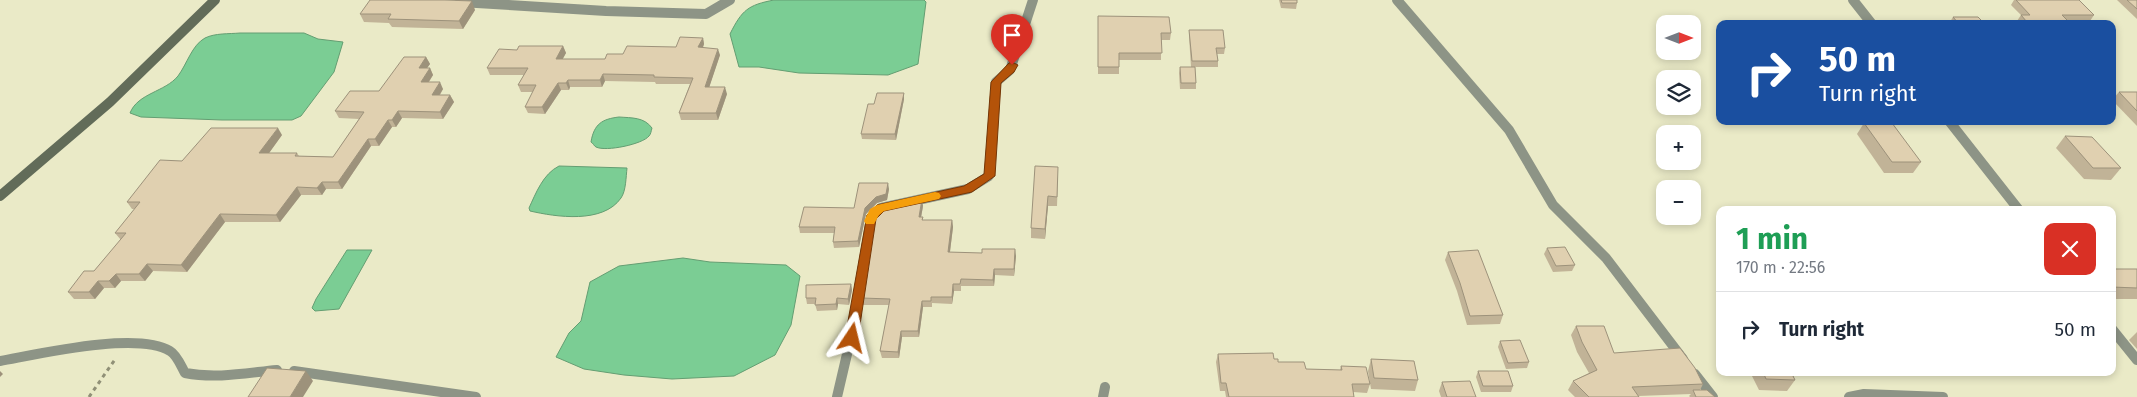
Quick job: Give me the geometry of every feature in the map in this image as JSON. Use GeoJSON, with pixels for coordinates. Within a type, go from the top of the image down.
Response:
{"type":"FeatureCollection","features":[{"type":"Feature","properties":{"kind":"main road"},"geometry":{"type":"LineString","coordinates":[[0,196],[126,89],[214,0]]}},
{"type":"Feature","properties":{"kind":"street"},"geometry":{"type":"LineString","coordinates":[[454,2],[606,11],[706,14],[730,0]]}},
{"type":"Feature","properties":{"kind":"street"},"geometry":{"type":"LineString","coordinates":[[837,397],[852,338],[871,218],[881,208],[968,189],[989,176],[996,82],[1010,70],[1033,0]]}},
{"type":"Feature","properties":{"kind":"street"},"geometry":{"type":"LineString","coordinates":[[1397,0],[1509,130],[1553,206],[1606,258],[1713,397]]}},
{"type":"Feature","properties":{"kind":"street"},"geometry":{"type":"LineString","coordinates":[[1853,0],[1869,20]]}},
{"type":"Feature","properties":{"kind":"street"},"geometry":{"type":"LineString","coordinates":[[1952,125],[2016,206]]}},
{"type":"Feature","properties":{"kind":"street"},"geometry":{"type":"LineString","coordinates":[[2116,334],[2137,360]]}},
{"type":"Feature","properties":{"kind":"street"},"geometry":{"type":"LineString","coordinates":[[0,361],[76,349],[153,345],[171,352],[185,373],[201,377],[222,377],[281,369],[476,397]]}},
{"type":"Feature","properties":{"kind":"street"},"geometry":{"type":"LineString","coordinates":[[1850,397],[1864,394],[1943,397]]}},
{"type":"Feature","properties":{"kind":"path"},"geometry":{"type":"LineString","coordinates":[[89,397],[126,345]]}},
{"type":"Feature","properties":{"kind":"shaded area"},"geometry":{"type":"Polygon","coordinates":[[[774,0],[924,0],[926,2],[918,64],[888,75],[799,73],[759,67],[739,67],[730,34],[738,19],[747,10],[758,4],[774,0]]]}},
{"type":"Feature","properties":{"kind":"shaded area"},"geometry":{"type":"Polygon","coordinates":[[[304,33],[318,39],[343,42],[334,72],[301,116],[292,120],[141,117],[130,113],[139,101],[166,86],[178,76],[200,41],[213,35],[304,33]]]}},
{"type":"Feature","properties":{"kind":"shaded area"},"geometry":{"type":"Polygon","coordinates":[[[619,117],[637,119],[649,124],[652,128],[649,136],[640,142],[624,146],[608,149],[595,147],[591,142],[597,127],[603,121],[619,117]]]}},
{"type":"Feature","properties":{"kind":"shaded area"},"geometry":{"type":"Polygon","coordinates":[[[559,166],[627,168],[623,195],[613,206],[603,212],[591,215],[565,216],[530,211],[529,208],[541,184],[553,169],[559,166]]]}},
{"type":"Feature","properties":{"kind":"shaded area"},"geometry":{"type":"Polygon","coordinates":[[[347,250],[372,250],[339,309],[315,311],[312,308],[316,299],[347,250]]]}},
{"type":"Feature","properties":{"kind":"shaded area"},"geometry":{"type":"Polygon","coordinates":[[[683,258],[710,262],[786,265],[800,276],[791,325],[775,355],[734,376],[672,379],[584,369],[556,357],[569,333],[581,321],[590,282],[619,266],[683,258]]]}},
{"type":"Feature","properties":{"kind":"building"},"geometry":{"type":"Polygon","coordinates":[[[370,0],[472,1],[459,21],[388,19],[391,14],[360,14],[370,0]]]}},
{"type":"Feature","properties":{"kind":"building"},"geometry":{"type":"Polygon","coordinates":[[[1281,0],[1297,0],[1297,3],[1282,3],[1281,0]]]}},
{"type":"Feature","properties":{"kind":"building"},"geometry":{"type":"Polygon","coordinates":[[[2016,0],[2079,0],[2094,15],[2062,15],[2067,20],[2025,20],[2021,15],[2030,15],[2016,0]]]}},
{"type":"Feature","properties":{"kind":"building"},"geometry":{"type":"Polygon","coordinates":[[[2127,0],[2137,0],[2137,9],[2127,0]]]}},
{"type":"Feature","properties":{"kind":"building"},"geometry":{"type":"Polygon","coordinates":[[[1098,16],[1169,17],[1171,33],[1161,33],[1162,53],[1119,53],[1119,67],[1098,67],[1098,16]]]}},
{"type":"Feature","properties":{"kind":"building"},"geometry":{"type":"Polygon","coordinates":[[[1953,17],[1978,17],[1981,20],[1956,20],[1953,17]]]}},
{"type":"Feature","properties":{"kind":"building"},"geometry":{"type":"Polygon","coordinates":[[[1189,30],[1223,30],[1225,48],[1216,48],[1218,61],[1192,61],[1189,30]]]}},
{"type":"Feature","properties":{"kind":"building"},"geometry":{"type":"Polygon","coordinates":[[[680,37],[703,38],[698,47],[718,49],[705,87],[725,87],[716,113],[679,113],[693,78],[654,77],[654,75],[603,74],[600,80],[568,80],[566,83],[558,83],[542,107],[525,107],[536,85],[518,85],[528,68],[487,68],[499,49],[517,50],[519,46],[563,46],[556,59],[605,59],[607,54],[623,54],[627,46],[676,47],[680,37]]]}},
{"type":"Feature","properties":{"kind":"building"},"geometry":{"type":"Polygon","coordinates":[[[404,57],[426,57],[419,68],[430,68],[421,82],[440,82],[432,95],[450,95],[440,112],[398,111],[392,120],[388,120],[375,139],[368,139],[338,182],[322,182],[317,188],[297,187],[276,215],[220,214],[181,265],[147,264],[139,274],[116,274],[109,281],[98,281],[89,292],[68,292],[84,271],[94,271],[126,233],[115,233],[140,202],[127,202],[160,160],[182,161],[211,128],[278,128],[259,153],[297,153],[295,156],[333,157],[364,112],[335,111],[350,91],[379,91],[404,57]]]}},
{"type":"Feature","properties":{"kind":"building"},"geometry":{"type":"Polygon","coordinates":[[[1180,67],[1195,67],[1196,83],[1181,83],[1180,67]]]}},
{"type":"Feature","properties":{"kind":"building"},"geometry":{"type":"Polygon","coordinates":[[[2119,92],[2137,92],[2137,111],[2119,92]]]}},
{"type":"Feature","properties":{"kind":"building"},"geometry":{"type":"Polygon","coordinates":[[[877,93],[904,93],[895,134],[861,134],[868,104],[874,104],[877,93]]]}},
{"type":"Feature","properties":{"kind":"building"},"geometry":{"type":"Polygon","coordinates":[[[1865,125],[1893,125],[1921,162],[1892,162],[1865,125]]]}},
{"type":"Feature","properties":{"kind":"building"},"geometry":{"type":"Polygon","coordinates":[[[2065,136],[2092,137],[2121,168],[2093,168],[2065,136]]]}},
{"type":"Feature","properties":{"kind":"building"},"geometry":{"type":"Polygon","coordinates":[[[1035,166],[1058,167],[1057,197],[1048,196],[1045,229],[1031,228],[1035,166]]]}},
{"type":"Feature","properties":{"kind":"building"},"geometry":{"type":"Polygon","coordinates":[[[859,183],[888,183],[886,194],[876,197],[865,208],[858,241],[833,242],[835,227],[799,227],[804,207],[854,208],[859,183]]]}},
{"type":"Feature","properties":{"kind":"building"},"geometry":{"type":"Polygon","coordinates":[[[922,199],[919,217],[923,217],[922,220],[952,220],[948,252],[982,253],[982,249],[1015,249],[1014,269],[994,269],[993,280],[961,279],[960,284],[953,284],[952,297],[931,297],[931,301],[922,301],[918,331],[901,331],[898,352],[880,351],[890,299],[862,298],[876,215],[883,208],[922,199]]]}},
{"type":"Feature","properties":{"kind":"building"},"geometry":{"type":"Polygon","coordinates":[[[1565,247],[1575,265],[1556,266],[1547,248],[1565,247]]]}},
{"type":"Feature","properties":{"kind":"building"},"geometry":{"type":"Polygon","coordinates":[[[1478,250],[1503,315],[1470,316],[1448,252],[1478,250]]]}},
{"type":"Feature","properties":{"kind":"building"},"geometry":{"type":"Polygon","coordinates":[[[2116,269],[2137,269],[2137,288],[2116,287],[2116,269]]]}},
{"type":"Feature","properties":{"kind":"building"},"geometry":{"type":"Polygon","coordinates":[[[851,284],[848,299],[837,298],[836,304],[815,305],[816,298],[806,298],[806,285],[851,284]]]}},
{"type":"Feature","properties":{"kind":"building"},"geometry":{"type":"Polygon","coordinates":[[[1576,326],[1604,326],[1614,353],[1680,348],[1695,368],[1703,384],[1632,387],[1639,397],[1589,397],[1573,381],[1597,370],[1576,326]]]}},
{"type":"Feature","properties":{"kind":"building"},"geometry":{"type":"Polygon","coordinates":[[[1520,340],[1529,362],[1508,363],[1500,341],[1520,340]]]}},
{"type":"Feature","properties":{"kind":"building"},"geometry":{"type":"Polygon","coordinates":[[[1273,353],[1274,359],[1278,359],[1278,362],[1304,362],[1306,369],[1342,370],[1341,366],[1366,367],[1370,384],[1352,384],[1354,397],[1229,397],[1226,383],[1221,383],[1218,354],[1273,353]]]}},
{"type":"Feature","properties":{"kind":"building"},"geometry":{"type":"Polygon","coordinates":[[[1371,359],[1414,361],[1418,380],[1374,378],[1371,359]]]}},
{"type":"Feature","properties":{"kind":"building"},"geometry":{"type":"Polygon","coordinates":[[[267,368],[306,371],[290,397],[248,397],[267,368]]]}},
{"type":"Feature","properties":{"kind":"building"},"geometry":{"type":"Polygon","coordinates":[[[1478,371],[1508,371],[1513,386],[1483,386],[1478,371]]]}},
{"type":"Feature","properties":{"kind":"building"},"geometry":{"type":"Polygon","coordinates":[[[1765,376],[1793,376],[1795,380],[1766,379],[1765,376]]]}},
{"type":"Feature","properties":{"kind":"building"},"geometry":{"type":"Polygon","coordinates":[[[1470,381],[1476,397],[1447,397],[1442,382],[1470,381]]]}},
{"type":"Feature","properties":{"kind":"building"},"geometry":{"type":"Polygon","coordinates":[[[1693,390],[1707,390],[1715,397],[1696,397],[1693,390]]]}},
{"type":"Feature","properties":{"kind":"slow traffic"},"geometry":{"type":"LineString","coordinates":[[870,221],[874,212],[881,208],[935,196]]}},
{"type":"Feature","properties":{"kind":"route"},"geometry":{"type":"LineString","coordinates":[[852,338],[871,218],[874,212],[881,208],[968,189],[989,176],[996,82],[1010,70],[1012,65]]}}]}
